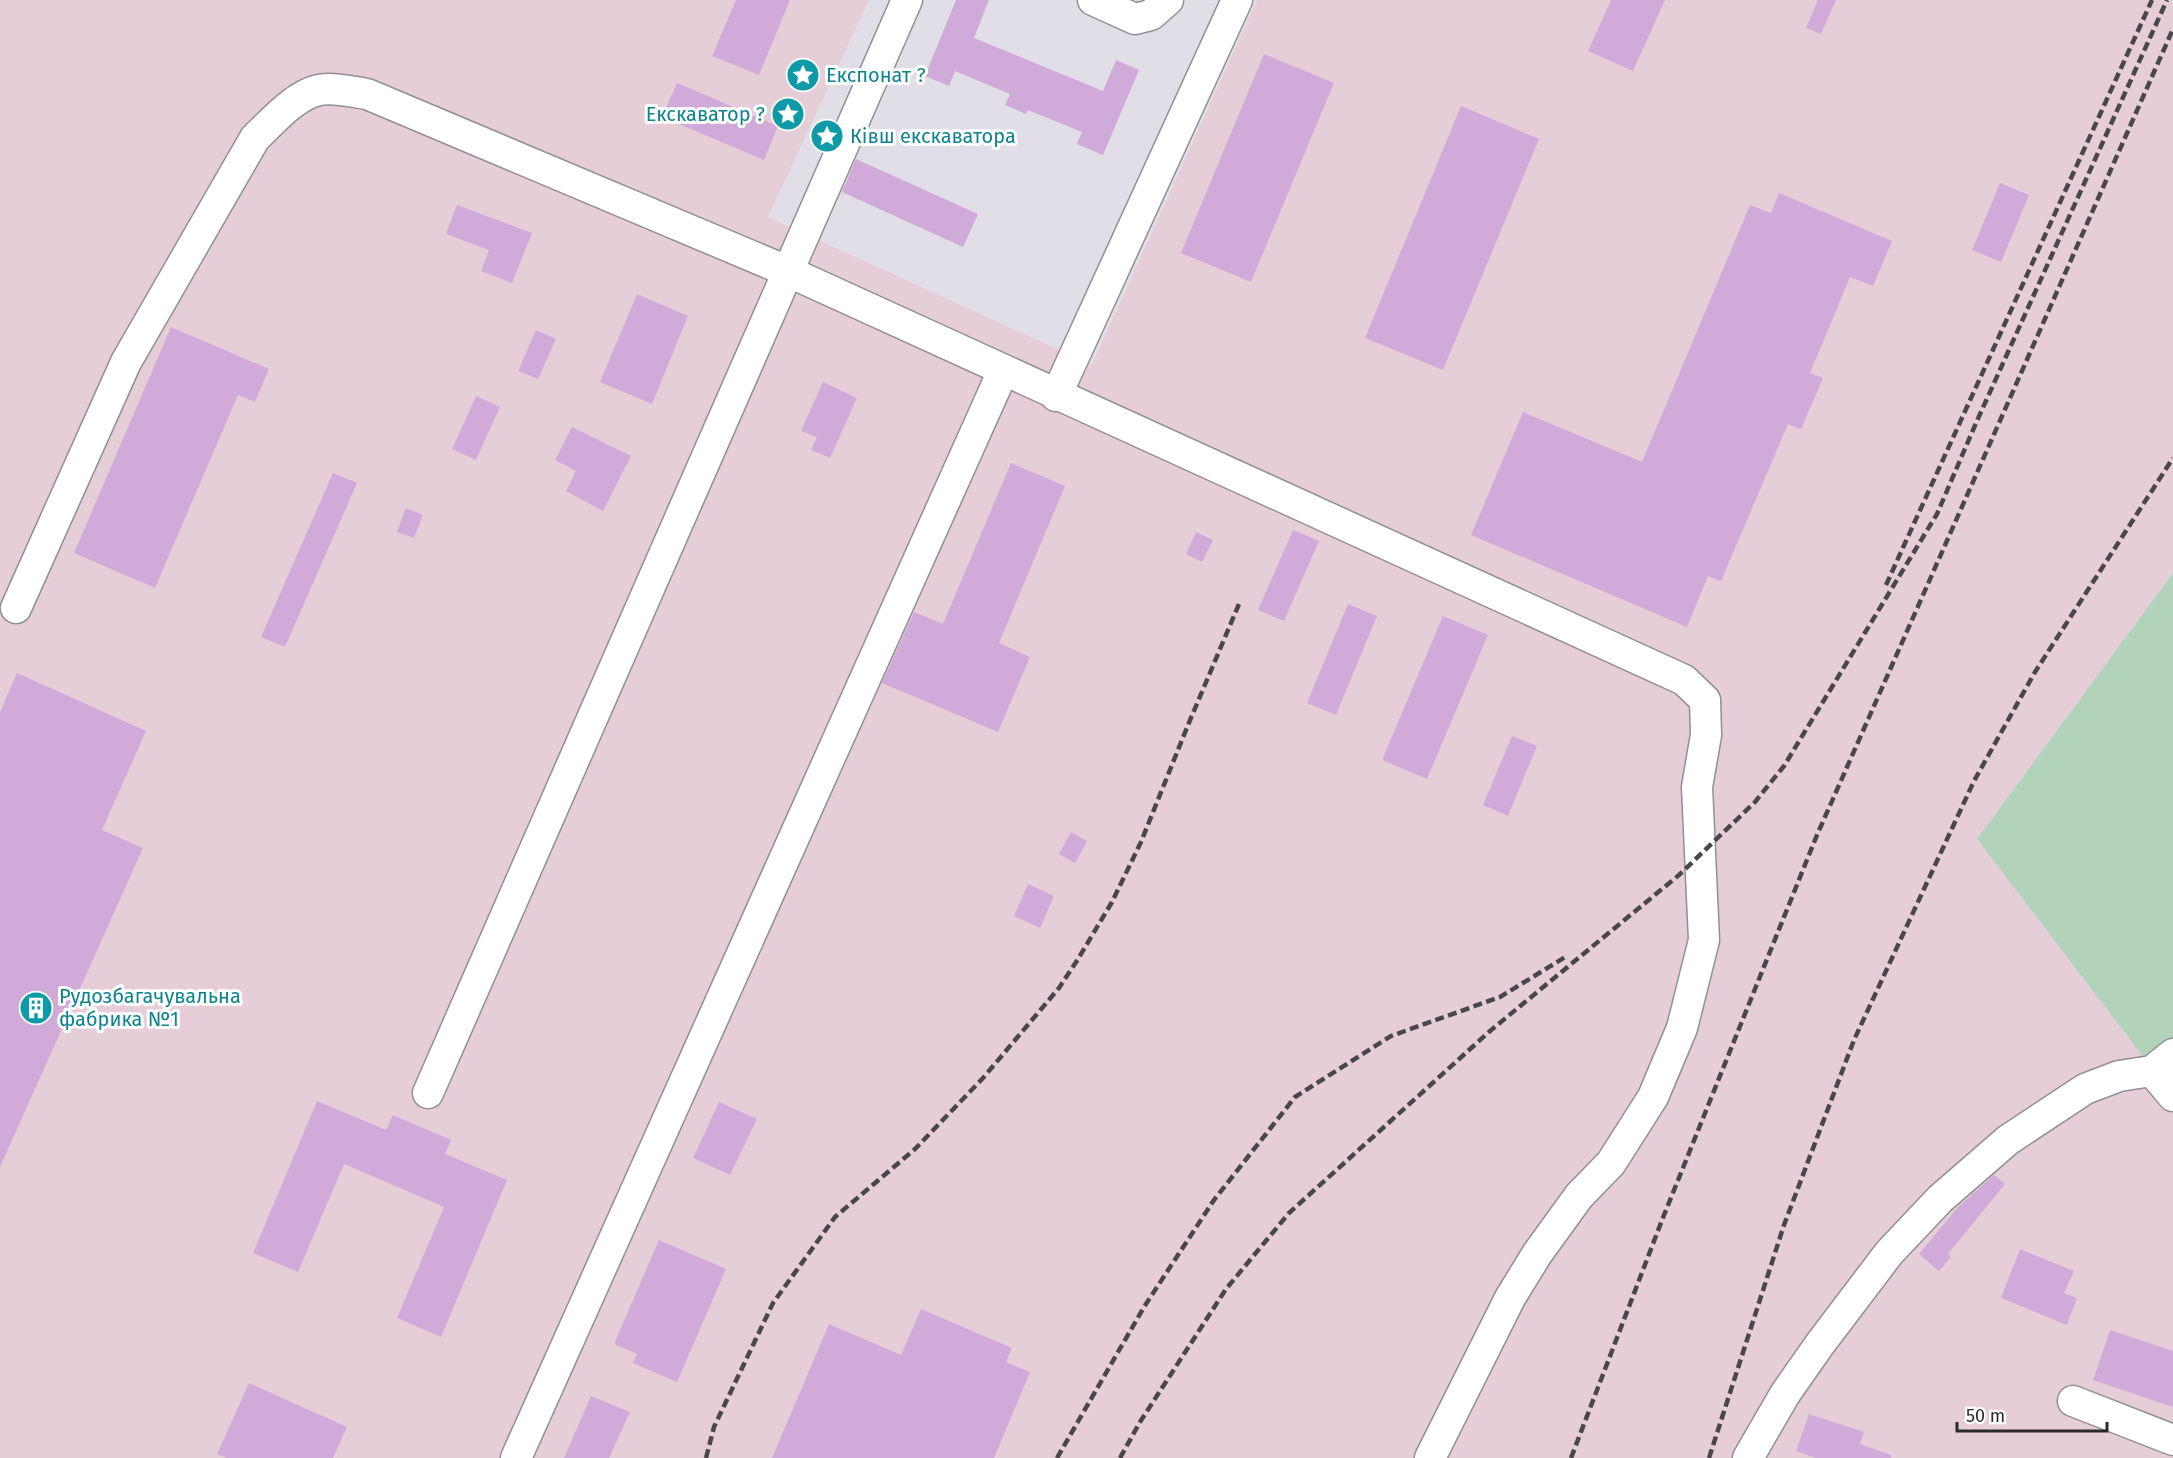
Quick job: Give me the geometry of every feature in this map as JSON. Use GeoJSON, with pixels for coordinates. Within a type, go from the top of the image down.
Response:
{"type":"FeatureCollection","features":[{"type":"Feature","properties":{"kind":"street"},"geometry":{"type":"LineString","coordinates":[[428,1092],[907,0]]}},
{"type":"Feature","properties":{"kind":"street"},"geometry":{"type":"LineString","coordinates":[[1093,0],[1135,19],[1151,15],[1168,0]]}},
{"type":"Feature","properties":{"kind":"street"},"geometry":{"type":"LineString","coordinates":[[1056,396],[1237,0]]}},
{"type":"Feature","properties":{"kind":"street"},"geometry":{"type":"LineString","coordinates":[[16,608],[126,362],[255,138],[282,111],[319,90],[340,90],[366,94],[787,271],[1056,396],[1684,680],[1705,700],[1706,735],[1697,787],[1704,940],[1682,1028],[1653,1097],[1641,1116],[1611,1163],[1579,1196],[1537,1254],[1510,1298],[1430,1458]]}},
{"type":"Feature","properties":{"kind":"street"},"geometry":{"type":"LineString","coordinates":[[516,1458],[1004,371]]}},
{"type":"Feature","properties":{"kind":"street"},"geometry":{"type":"LineString","coordinates":[[1748,1458],[1785,1394],[1889,1253],[1941,1199],[2008,1140],[2085,1089],[2163,1062],[2173,1096]]}},
{"type":"Feature","properties":{"kind":"street"},"geometry":{"type":"LineString","coordinates":[[2073,1401],[2173,1440]]}},
{"type":"Feature","properties":{"kind":"shaded area"},"geometry":{"type":"Polygon","coordinates":[[[0,0],[869,0],[768,217],[1092,365],[1257,0],[2173,0],[2173,573],[1977,839],[2173,1096],[2173,1458],[0,1458],[0,0]]]}},
{"type":"Feature","properties":{"kind":"green space"},"geometry":{"type":"Polygon","coordinates":[[[2173,573],[2173,1096],[1977,839],[2173,573]]]}},
{"type":"Feature","properties":{"kind":"building"},"geometry":{"type":"Polygon","coordinates":[[[736,0],[790,0],[759,75],[712,56],[736,0]]]}},
{"type":"Feature","properties":{"kind":"building"},"geometry":{"type":"Polygon","coordinates":[[[956,0],[989,0],[974,38],[1103,91],[1116,60],[1139,70],[1103,155],[1077,144],[1082,132],[1028,110],[1026,114],[1005,105],[1010,94],[955,71],[949,86],[925,76],[956,0]]]}},
{"type":"Feature","properties":{"kind":"building"},"geometry":{"type":"Polygon","coordinates":[[[1611,0],[1665,0],[1633,71],[1588,51],[1611,0]]]}},
{"type":"Feature","properties":{"kind":"building"},"geometry":{"type":"Polygon","coordinates":[[[1818,0],[1836,0],[1821,34],[1806,28],[1818,0]]]}},
{"type":"Feature","properties":{"kind":"building"},"geometry":{"type":"Polygon","coordinates":[[[1264,54],[1334,83],[1251,282],[1181,253],[1264,54]]]}},
{"type":"Feature","properties":{"kind":"building"},"geometry":{"type":"Polygon","coordinates":[[[677,83],[778,126],[764,160],[662,117],[677,83]]]}},
{"type":"Feature","properties":{"kind":"building"},"geometry":{"type":"Polygon","coordinates":[[[1461,106],[1539,139],[1443,370],[1365,338],[1461,106]]]}},
{"type":"Feature","properties":{"kind":"building"},"geometry":{"type":"Polygon","coordinates":[[[856,159],[978,214],[963,247],[842,192],[856,159]]]}},
{"type":"Feature","properties":{"kind":"building"},"geometry":{"type":"Polygon","coordinates":[[[2000,183],[2029,195],[2001,262],[1972,250],[2000,183]]]}},
{"type":"Feature","properties":{"kind":"building"},"geometry":{"type":"Polygon","coordinates":[[[1779,193],[1892,241],[1873,286],[1850,277],[1810,373],[1823,378],[1801,429],[1788,424],[1721,581],[1708,576],[1687,627],[1471,535],[1523,412],[1642,462],[1750,205],[1771,213],[1779,193]]]}},
{"type":"Feature","properties":{"kind":"building"},"geometry":{"type":"Polygon","coordinates":[[[457,205],[532,233],[512,283],[481,271],[489,250],[446,234],[457,205]]]}},
{"type":"Feature","properties":{"kind":"building"},"geometry":{"type":"Polygon","coordinates":[[[637,294],[688,316],[652,404],[600,382],[637,294]]]}},
{"type":"Feature","properties":{"kind":"building"},"geometry":{"type":"Polygon","coordinates":[[[171,327],[269,369],[255,402],[238,395],[155,588],[74,553],[171,327]]]}},
{"type":"Feature","properties":{"kind":"building"},"geometry":{"type":"Polygon","coordinates":[[[536,330],[556,339],[538,379],[518,371],[536,330]]]}},
{"type":"Feature","properties":{"kind":"building"},"geometry":{"type":"Polygon","coordinates":[[[823,382],[857,398],[830,458],[811,450],[817,437],[801,431],[823,382]]]}},
{"type":"Feature","properties":{"kind":"building"},"geometry":{"type":"Polygon","coordinates":[[[476,396],[500,407],[476,460],[452,449],[476,396]]]}},
{"type":"Feature","properties":{"kind":"building"},"geometry":{"type":"Polygon","coordinates":[[[572,427],[631,456],[603,511],[566,491],[576,471],[555,460],[572,427]]]}},
{"type":"Feature","properties":{"kind":"building"},"geometry":{"type":"Polygon","coordinates":[[[1011,463],[1065,486],[999,643],[1030,657],[998,732],[882,683],[914,612],[943,624],[1011,463]]]}},
{"type":"Feature","properties":{"kind":"building"},"geometry":{"type":"Polygon","coordinates":[[[333,473],[357,483],[285,647],[261,637],[333,473]]]}},
{"type":"Feature","properties":{"kind":"building"},"geometry":{"type":"Polygon","coordinates":[[[406,508],[423,515],[414,538],[397,532],[406,508]]]}},
{"type":"Feature","properties":{"kind":"building"},"geometry":{"type":"Polygon","coordinates":[[[1293,530],[1319,541],[1284,621],[1258,610],[1293,530]]]}},
{"type":"Feature","properties":{"kind":"building"},"geometry":{"type":"Polygon","coordinates":[[[1196,532],[1213,540],[1202,562],[1186,554],[1196,532]]]}},
{"type":"Feature","properties":{"kind":"building"},"geometry":{"type":"Polygon","coordinates":[[[1348,604],[1377,616],[1336,715],[1307,703],[1348,604]]]}},
{"type":"Feature","properties":{"kind":"building"},"geometry":{"type":"Polygon","coordinates":[[[1443,616],[1488,635],[1427,779],[1382,760],[1443,616]]]}},
{"type":"Feature","properties":{"kind":"building","name":"Рудозбагачувальна фабрика №1"},"geometry":{"type":"Polygon","coordinates":[[[17,673],[146,731],[102,830],[143,848],[0,1167],[0,712],[17,673]]]}},
{"type":"Feature","properties":{"kind":"building"},"geometry":{"type":"Polygon","coordinates":[[[1512,736],[1537,746],[1508,816],[1483,805],[1512,736]]]}},
{"type":"Feature","properties":{"kind":"building"},"geometry":{"type":"Polygon","coordinates":[[[1071,832],[1087,841],[1075,863],[1059,854],[1071,832]]]}},
{"type":"Feature","properties":{"kind":"building"},"geometry":{"type":"Polygon","coordinates":[[[1028,884],[1054,896],[1040,928],[1014,916],[1028,884]]]}},
{"type":"Feature","properties":{"kind":"building"},"geometry":{"type":"Polygon","coordinates":[[[317,1101],[386,1130],[393,1115],[451,1140],[445,1154],[507,1180],[441,1337],[397,1318],[444,1207],[344,1164],[298,1272],[253,1253],[317,1101]]]}},
{"type":"Feature","properties":{"kind":"building"},"geometry":{"type":"Polygon","coordinates":[[[719,1102],[757,1119],[730,1175],[693,1158],[719,1102]]]}},
{"type":"Feature","properties":{"kind":"building"},"geometry":{"type":"Polygon","coordinates":[[[1994,1175],[2005,1184],[1948,1254],[1951,1257],[1939,1271],[1919,1254],[1959,1206],[1994,1175]]]}},
{"type":"Feature","properties":{"kind":"building"},"geometry":{"type":"Polygon","coordinates":[[[659,1240],[726,1269],[677,1382],[633,1363],[637,1354],[614,1344],[659,1240]]]}},
{"type":"Feature","properties":{"kind":"building"},"geometry":{"type":"Polygon","coordinates":[[[2020,1249],[2074,1271],[2064,1293],[2077,1298],[2067,1325],[2001,1298],[2020,1249]]]}},
{"type":"Feature","properties":{"kind":"building"},"geometry":{"type":"Polygon","coordinates":[[[921,1309],[1012,1348],[1006,1362],[1030,1372],[994,1458],[772,1458],[829,1324],[901,1355],[921,1309]]]}},
{"type":"Feature","properties":{"kind":"building"},"geometry":{"type":"Polygon","coordinates":[[[2110,1330],[2173,1351],[2173,1407],[2093,1380],[2110,1330]]]}},
{"type":"Feature","properties":{"kind":"building"},"geometry":{"type":"Polygon","coordinates":[[[249,1383],[347,1427],[333,1458],[227,1458],[217,1454],[249,1383]]]}},
{"type":"Feature","properties":{"kind":"building"},"geometry":{"type":"Polygon","coordinates":[[[591,1396],[630,1412],[609,1458],[564,1458],[591,1396]]]}},
{"type":"Feature","properties":{"kind":"building"},"geometry":{"type":"Polygon","coordinates":[[[1809,1414],[1864,1432],[1860,1444],[1891,1455],[1891,1458],[1816,1458],[1796,1451],[1809,1414]]]}},
{"type":"Feature","properties":{"kind":"railway"},"geometry":{"type":"LineString","coordinates":[[1886,585],[2152,0]]}},
{"type":"Feature","properties":{"kind":"railway"},"geometry":{"type":"LineString","coordinates":[[1120,1458],[1140,1422],[1226,1289],[1289,1213],[1490,1031],[1679,875],[1755,802],[1784,766],[1937,514],[2167,0]]}},
{"type":"Feature","properties":{"kind":"railway"},"geometry":{"type":"LineString","coordinates":[[1571,1458],[1664,1215],[1817,835],[2173,29]]}},
{"type":"Feature","properties":{"kind":"railway"},"geometry":{"type":"LineString","coordinates":[[1709,1458],[1784,1225],[1854,1040],[1974,781],[2035,672],[2173,458]]}},
{"type":"Feature","properties":{"kind":"railway"},"geometry":{"type":"LineString","coordinates":[[706,1458],[714,1427],[773,1303],[835,1217],[915,1149],[983,1078],[1059,988],[1078,959],[1112,902],[1141,842],[1239,604]]}},
{"type":"Feature","properties":{"kind":"railway"},"geometry":{"type":"LineString","coordinates":[[1057,1458],[1144,1307],[1214,1200],[1295,1097],[1391,1036],[1500,997],[1567,956]]}},
{"type":"Feature","properties":{"kind":"place","name":"Експонат ?"},"geometry":{"type":"Point","coordinates":[803,75]}},
{"type":"Feature","properties":{"kind":"place","name":"Екскаватор ?"},"geometry":{"type":"Point","coordinates":[788,114]}},
{"type":"Feature","properties":{"kind":"place","name":"Ківш екскаватора"},"geometry":{"type":"Point","coordinates":[827,136]}},
{"type":"Feature","properties":{"kind":"place","name":"Рудозбагачувальна фабрика №1"},"geometry":{"type":"Point","coordinates":[36,1008]}}]}
